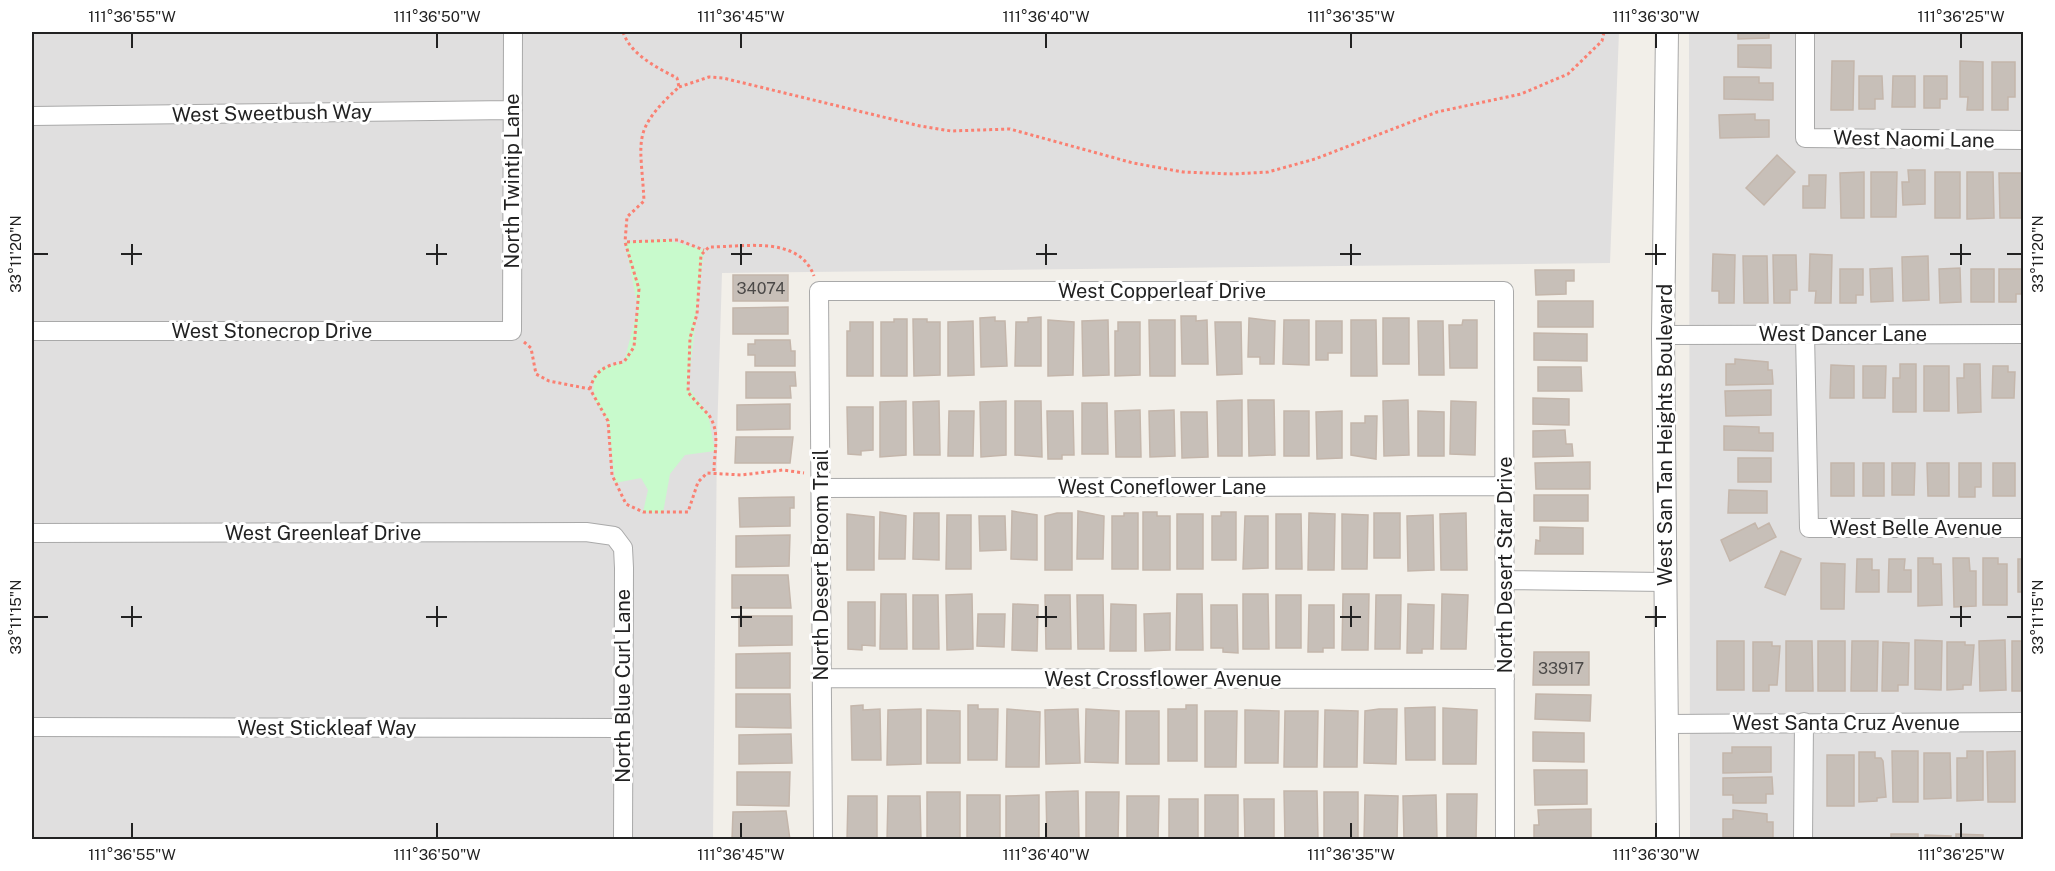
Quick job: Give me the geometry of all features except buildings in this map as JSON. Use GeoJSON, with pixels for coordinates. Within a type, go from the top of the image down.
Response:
{"type":"FeatureCollection","features":[{"type":"Feature","properties":{"kind":"street","name":"North Twintip Lane"},"geometry":{"type":"LineString","coordinates":[[512,331],[513,32]]}},
{"type":"Feature","properties":{"kind":"street","name":"West San Tan Heights Boulevard"},"geometry":{"type":"LineString","coordinates":[[1667,32],[1664,335],[1668,840]]}},
{"type":"Feature","properties":{"kind":"street","name":"West Naomi Lane"},"geometry":{"type":"LineString","coordinates":[[1805,32],[1805,138],[2024,140]]}},
{"type":"Feature","properties":{"kind":"street","name":"West Sweetbush Way"},"geometry":{"type":"LineString","coordinates":[[32,116],[513,110]]}},
{"type":"Feature","properties":{"kind":"street","name":"West Copperleaf Drive"},"geometry":{"type":"LineString","coordinates":[[819,291],[1504,291]]}},
{"type":"Feature","properties":{"kind":"street","name":"North Desert Broom Trail"},"geometry":{"type":"LineString","coordinates":[[819,291],[823,840]]}},
{"type":"Feature","properties":{"kind":"street","name":"North Desert Star Drive"},"geometry":{"type":"LineString","coordinates":[[1504,291],[1505,840]]}},
{"type":"Feature","properties":{"kind":"street","name":"West Stonecrop Drive"},"geometry":{"type":"LineString","coordinates":[[32,331],[512,331]]}},
{"type":"Feature","properties":{"kind":"street","name":"West Belle Avenue"},"geometry":{"type":"LineString","coordinates":[[1805,334],[1809,528],[2024,528]]}},
{"type":"Feature","properties":{"kind":"street","name":"West Dancer Lane"},"geometry":{"type":"LineString","coordinates":[[1664,335],[2024,334]]}},
{"type":"Feature","properties":{"kind":"street","name":"West Coneflower Lane"},"geometry":{"type":"LineString","coordinates":[[820,482],[1505,486]]}},
{"type":"Feature","properties":{"kind":"street","name":"West Greenleaf Drive"},"geometry":{"type":"LineString","coordinates":[[32,533],[586,532],[614,536]]}},
{"type":"Feature","properties":{"kind":"street","name":"North Blue Curl Lane"},"geometry":{"type":"LineString","coordinates":[[614,536],[623,548],[623,840]]}},
{"type":"Feature","properties":{"kind":"street"},"geometry":{"type":"LineString","coordinates":[[1505,580],[1666,582]]}},
{"type":"Feature","properties":{"kind":"street","name":"West Crossflower Avenue"},"geometry":{"type":"LineString","coordinates":[[822,678],[1505,679]]}},
{"type":"Feature","properties":{"kind":"street"},"geometry":{"type":"LineString","coordinates":[[1803,840],[1804,722]]}},
{"type":"Feature","properties":{"kind":"street","name":"West Santa Cruz Avenue"},"geometry":{"type":"LineString","coordinates":[[1668,724],[2024,722]]}},
{"type":"Feature","properties":{"kind":"street","name":"West Stickleaf Way"},"geometry":{"type":"LineString","coordinates":[[32,727],[623,728]]}},
{"type":"Feature","properties":{"kind":"path"},"geometry":{"type":"LineString","coordinates":[[623,32],[626,41],[638,54],[677,78],[679,87]]}},
{"type":"Feature","properties":{"kind":"path"},"geometry":{"type":"LineString","coordinates":[[820,482],[783,470],[741,475],[707,472],[698,482],[688,512],[643,512],[626,504],[612,475],[608,421],[590,389],[593,377],[601,368],[624,362],[634,347],[639,289],[625,242],[627,217],[644,201],[639,158],[644,129],[660,103],[679,87],[709,77],[723,78],[920,126],[951,131],[1010,129],[1133,163],[1183,172],[1233,174],[1268,172],[1315,159],[1437,112],[1521,94],[1568,74],[1602,41],[1604,32]]}},
{"type":"Feature","properties":{"kind":"path"},"geometry":{"type":"LineString","coordinates":[[625,242],[678,240],[704,250]]}},
{"type":"Feature","properties":{"kind":"path"},"geometry":{"type":"LineString","coordinates":[[704,250],[709,247],[762,246],[794,251],[807,261],[819,291]]}},
{"type":"Feature","properties":{"kind":"path"},"geometry":{"type":"LineString","coordinates":[[704,250],[697,314],[690,338],[688,387],[692,398],[708,414],[714,427],[717,437],[714,472]]}},
{"type":"Feature","properties":{"kind":"path"},"geometry":{"type":"LineString","coordinates":[[512,331],[531,348],[536,374],[549,381],[590,389]]}},
{"type":"Feature","properties":{"kind":"shaded area"},"geometry":{"type":"Polygon","coordinates":[[[32,32],[1619,32],[1610,263],[722,273],[717,437],[713,839],[32,839],[32,32]]]}},
{"type":"Feature","properties":{"kind":"shaded area"},"geometry":{"type":"Polygon","coordinates":[[[1689,32],[2023,32],[2023,839],[1690,839],[1689,32]]]}},
{"type":"Feature","properties":{"kind":"green space"},"geometry":{"type":"Polygon","coordinates":[[[664,239],[704,250],[688,387],[708,414],[715,451],[685,455],[670,474],[663,513],[643,512],[648,490],[641,478],[615,483],[608,421],[594,399],[593,377],[601,368],[624,362],[638,308],[625,242],[664,239]]]}}]}
